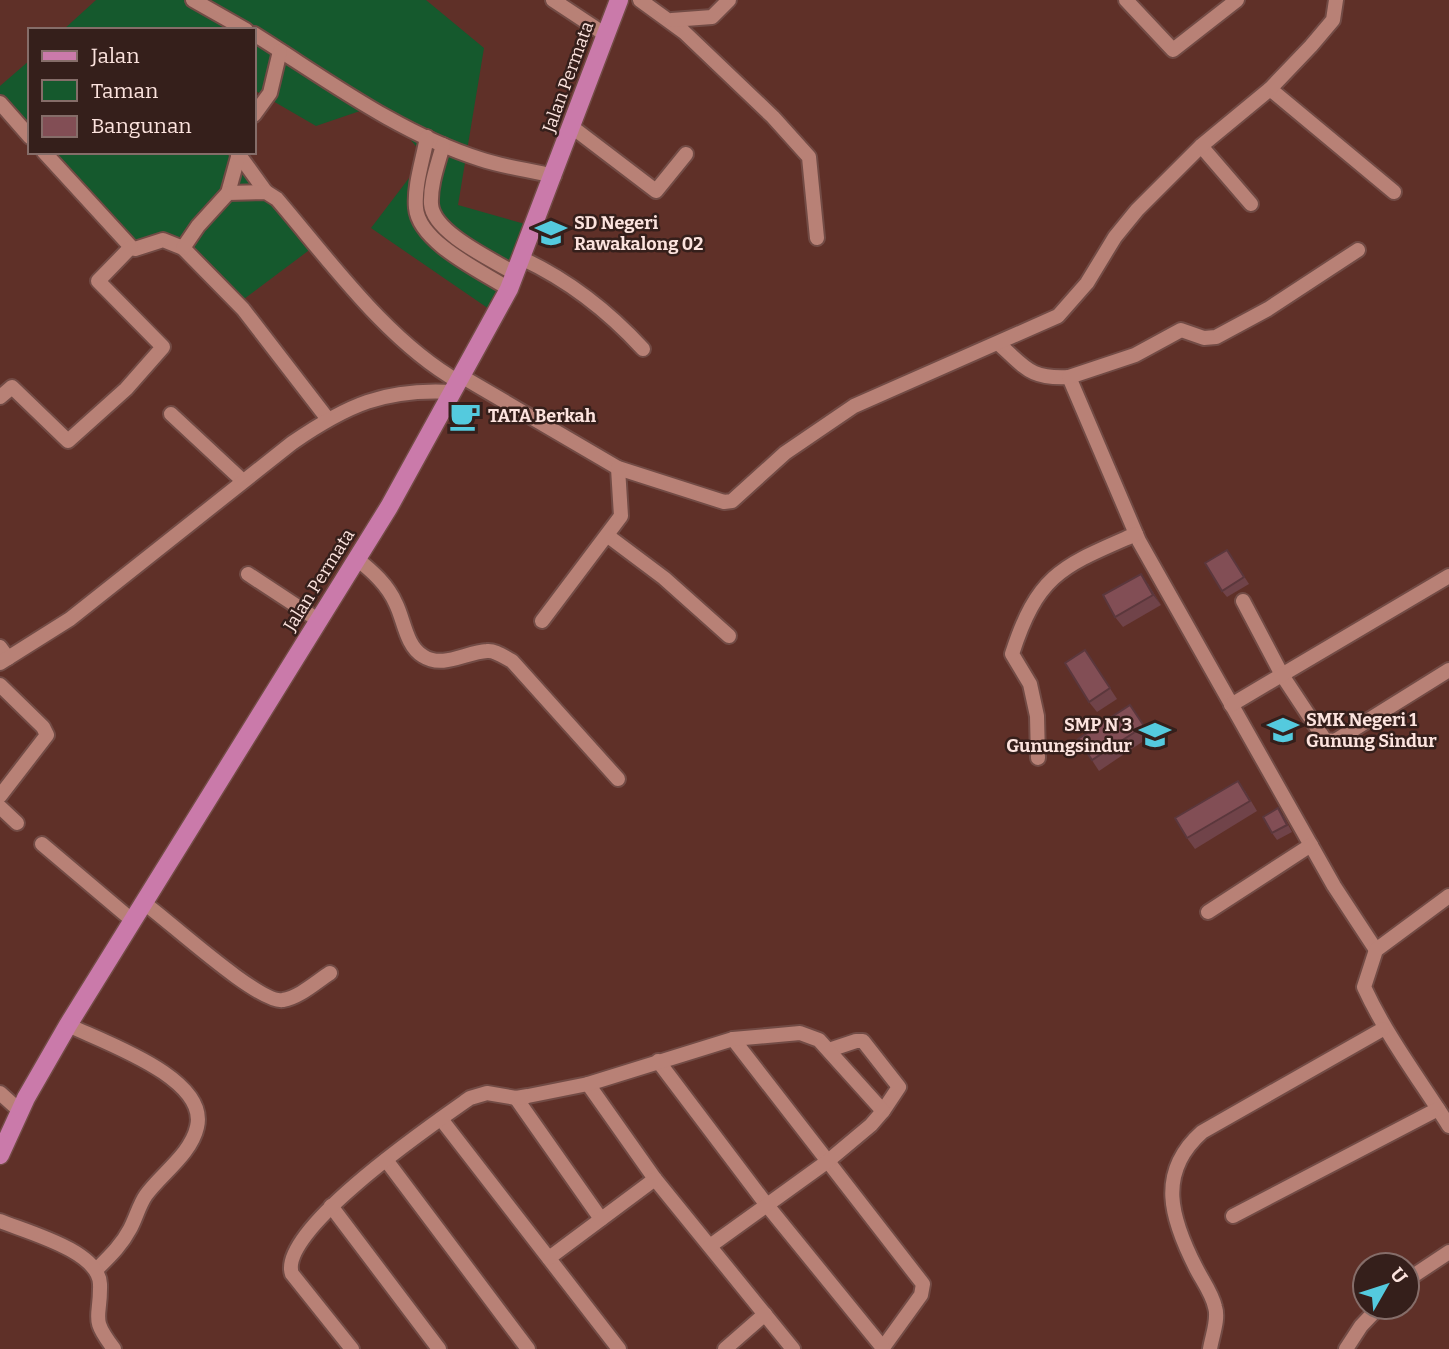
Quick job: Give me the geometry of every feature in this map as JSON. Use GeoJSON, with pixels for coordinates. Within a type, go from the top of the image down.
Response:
{"type":"FeatureCollection","features":[{"type":"Feature","properties":{"kind":"main road","name":"Jalan Permata"},"geometry":{"type":"LineString","coordinates":[[0,1155],[20,1111],[68,1025],[357,559],[458,383],[516,274],[619,0]]}},
{"type":"Feature","properties":{"kind":"street"},"geometry":{"type":"LineString","coordinates":[[193,0],[242,28]]}},
{"type":"Feature","properties":{"kind":"street"},"geometry":{"type":"LineString","coordinates":[[553,0],[606,35]]}},
{"type":"Feature","properties":{"kind":"street"},"geometry":{"type":"LineString","coordinates":[[640,0],[672,20],[773,117],[809,157],[817,238]]}},
{"type":"Feature","properties":{"kind":"street"},"geometry":{"type":"LineString","coordinates":[[672,20],[712,17],[729,0]]}},
{"type":"Feature","properties":{"kind":"street"},"geometry":{"type":"LineString","coordinates":[[1126,0],[1173,50],[1231,2]]}},
{"type":"Feature","properties":{"kind":"street"},"geometry":{"type":"LineString","coordinates":[[237,154],[266,192],[277,199],[394,332],[424,359],[458,383],[618,468],[724,502],[732,501],[785,453],[854,406],[1058,316],[1087,283],[1124,225],[1201,146],[1270,89],[1333,20],[1336,0]]}},
{"type":"Feature","properties":{"kind":"street"},"geometry":{"type":"LineString","coordinates":[[256,35],[351,96],[427,138],[481,160],[554,176]]}},
{"type":"Feature","properties":{"kind":"street"},"geometry":{"type":"LineString","coordinates":[[256,111],[270,93],[280,51]]}},
{"type":"Feature","properties":{"kind":"street"},"geometry":{"type":"LineString","coordinates":[[1270,89],[1394,192]]}},
{"type":"Feature","properties":{"kind":"street"},"geometry":{"type":"LineString","coordinates":[[0,103],[28,135]]}},
{"type":"Feature","properties":{"kind":"street"},"geometry":{"type":"LineString","coordinates":[[572,127],[656,191],[686,154]]}},
{"type":"Feature","properties":{"kind":"street"},"geometry":{"type":"LineString","coordinates":[[427,138],[416,210],[420,222],[447,250],[516,274],[553,273],[610,313],[643,349]]}},
{"type":"Feature","properties":{"kind":"street"},"geometry":{"type":"LineString","coordinates":[[443,145],[431,196],[431,207],[436,217],[456,238],[516,274]]}},
{"type":"Feature","properties":{"kind":"street"},"geometry":{"type":"LineString","coordinates":[[1201,146],[1251,204]]}},
{"type":"Feature","properties":{"kind":"street"},"geometry":{"type":"LineString","coordinates":[[46,154],[131,247],[135,249],[163,240],[183,248],[243,309],[327,418]]}},
{"type":"Feature","properties":{"kind":"street"},"geometry":{"type":"LineString","coordinates":[[183,248],[198,226],[228,193],[237,154]]}},
{"type":"Feature","properties":{"kind":"street"},"geometry":{"type":"LineString","coordinates":[[228,193],[266,192]]}},
{"type":"Feature","properties":{"kind":"street"},"geometry":{"type":"LineString","coordinates":[[0,397],[12,387],[68,440],[126,389],[163,346],[98,281],[131,247]]}},
{"type":"Feature","properties":{"kind":"street"},"geometry":{"type":"LineString","coordinates":[[999,344],[1032,374],[1042,378],[1069,377],[1135,355],[1181,330],[1205,338],[1216,337],[1268,309],[1358,250]]}},
{"type":"Feature","properties":{"kind":"street"},"geometry":{"type":"LineString","coordinates":[[1069,377],[1136,534],[1311,845],[1376,950]]}},
{"type":"Feature","properties":{"kind":"street"},"geometry":{"type":"LineString","coordinates":[[3,656],[70,620],[243,481],[327,418],[379,396],[458,383]]}},
{"type":"Feature","properties":{"kind":"street"},"geometry":{"type":"LineString","coordinates":[[171,414],[243,481]]}},
{"type":"Feature","properties":{"kind":"street"},"geometry":{"type":"LineString","coordinates":[[542,621],[621,516],[618,468]]}},
{"type":"Feature","properties":{"kind":"street"},"geometry":{"type":"LineString","coordinates":[[1038,758],[1037,716],[1030,684],[1012,654],[1028,613],[1050,578],[1079,559],[1136,534]]}},
{"type":"Feature","properties":{"kind":"street"},"geometry":{"type":"LineString","coordinates":[[608,536],[664,578],[729,636]]}},
{"type":"Feature","properties":{"kind":"street"},"geometry":{"type":"LineString","coordinates":[[357,559],[372,571],[385,587],[396,604],[412,645],[423,657],[444,661],[489,650],[512,661],[618,779]]}},
{"type":"Feature","properties":{"kind":"street"},"geometry":{"type":"LineString","coordinates":[[248,574],[318,620]]}},
{"type":"Feature","properties":{"kind":"street"},"geometry":{"type":"LineString","coordinates":[[1231,705],[1449,576]]}},
{"type":"Feature","properties":{"kind":"street"},"geometry":{"type":"LineString","coordinates":[[1243,601],[1282,675],[1321,736],[1330,741],[1449,670]]}},
{"type":"Feature","properties":{"kind":"street"},"geometry":{"type":"LineString","coordinates":[[0,685],[43,727],[47,735],[0,796]]}},
{"type":"Feature","properties":{"kind":"street"},"geometry":{"type":"LineString","coordinates":[[0,807],[17,823]]}},
{"type":"Feature","properties":{"kind":"street"},"geometry":{"type":"LineString","coordinates":[[42,844],[133,921]]}},
{"type":"Feature","properties":{"kind":"street"},"geometry":{"type":"LineString","coordinates":[[1208,912],[1311,845]]}},
{"type":"Feature","properties":{"kind":"street"},"geometry":{"type":"LineString","coordinates":[[1449,896],[1376,950],[1364,987],[1383,1029],[1449,1126]]}},
{"type":"Feature","properties":{"kind":"street"},"geometry":{"type":"LineString","coordinates":[[144,903],[251,988],[274,1000],[284,1000],[303,991],[330,973]]}},
{"type":"Feature","properties":{"kind":"street"},"geometry":{"type":"LineString","coordinates":[[68,1025],[173,1079],[192,1097],[197,1110],[197,1128],[186,1148],[145,1197],[116,1251],[96,1270]]}},
{"type":"Feature","properties":{"kind":"street"},"geometry":{"type":"LineString","coordinates":[[1210,1349],[1215,1307],[1176,1223],[1172,1187],[1174,1170],[1188,1144],[1202,1132],[1383,1029]]}},
{"type":"Feature","properties":{"kind":"street"},"geometry":{"type":"LineString","coordinates":[[352,1349],[289,1267],[290,1260],[310,1228],[331,1206],[386,1160],[470,1098],[487,1093],[516,1098],[588,1084],[733,1039],[800,1033],[819,1040],[883,1111]]}},
{"type":"Feature","properties":{"kind":"street"},"geometry":{"type":"LineString","coordinates":[[658,1061],[766,1204],[883,1349],[921,1295],[923,1284],[733,1039]]}},
{"type":"Feature","properties":{"kind":"street"},"geometry":{"type":"LineString","coordinates":[[709,1246],[828,1161],[871,1125],[900,1087],[867,1043],[856,1041],[829,1050]]}},
{"type":"Feature","properties":{"kind":"street"},"geometry":{"type":"LineString","coordinates":[[588,1084],[655,1179],[793,1349]]}},
{"type":"Feature","properties":{"kind":"street"},"geometry":{"type":"LineString","coordinates":[[0,1093],[20,1111]]}},
{"type":"Feature","properties":{"kind":"street"},"geometry":{"type":"LineString","coordinates":[[516,1098],[601,1219]]}},
{"type":"Feature","properties":{"kind":"street"},"geometry":{"type":"LineString","coordinates":[[1233,1216],[1438,1110]]}},
{"type":"Feature","properties":{"kind":"street"},"geometry":{"type":"LineString","coordinates":[[440,1119],[549,1258],[612,1346]]}},
{"type":"Feature","properties":{"kind":"street"},"geometry":{"type":"LineString","coordinates":[[386,1160],[528,1349]]}},
{"type":"Feature","properties":{"kind":"street"},"geometry":{"type":"LineString","coordinates":[[549,1258],[655,1179]]}},
{"type":"Feature","properties":{"kind":"street"},"geometry":{"type":"LineString","coordinates":[[331,1206],[439,1349]]}},
{"type":"Feature","properties":{"kind":"street"},"geometry":{"type":"LineString","coordinates":[[0,1221],[79,1254],[96,1270],[100,1287],[96,1319],[114,1349]]}},
{"type":"Feature","properties":{"kind":"street"},"geometry":{"type":"LineString","coordinates":[[1421,1271],[1449,1252]]}},
{"type":"Feature","properties":{"kind":"street"},"geometry":{"type":"LineString","coordinates":[[725,1349],[765,1314]]}},
{"type":"Feature","properties":{"kind":"street"},"geometry":{"type":"LineString","coordinates":[[1346,1349],[1366,1321]]}},
{"type":"Feature","properties":{"kind":"green space"},"geometry":{"type":"Polygon","coordinates":[[[96,0],[426,0],[484,48],[458,205],[532,226],[492,311],[371,228],[425,157],[404,132],[360,111],[316,126],[256,91],[256,28],[65,28],[96,0]]]}},
{"type":"Feature","properties":{"kind":"green space"},"geometry":{"type":"Polygon","coordinates":[[[28,62],[28,128],[0,96],[0,86],[28,62]]]}},
{"type":"Feature","properties":{"kind":"green space"},"geometry":{"type":"Polygon","coordinates":[[[51,154],[227,154],[320,242],[244,299],[186,241],[139,256],[51,154]]]}},
{"type":"Feature","properties":{"kind":"building"},"geometry":{"type":"Polygon","coordinates":[[[1227,550],[1244,577],[1222,591],[1205,563],[1227,550]]]}},
{"type":"Feature","properties":{"kind":"building"},"geometry":{"type":"Polygon","coordinates":[[[1141,574],[1153,595],[1115,617],[1103,595],[1141,574]]]}},
{"type":"Feature","properties":{"kind":"building"},"geometry":{"type":"Polygon","coordinates":[[[1085,650],[1110,688],[1089,702],[1065,663],[1085,650]]]}},
{"type":"Feature","properties":{"kind":"building"},"geometry":{"type":"Polygon","coordinates":[[[1130,705],[1144,726],[1092,760],[1078,739],[1130,705]]]}},
{"type":"Feature","properties":{"kind":"building"},"geometry":{"type":"Polygon","coordinates":[[[1238,781],[1250,801],[1187,838],[1175,818],[1238,781]]]}},
{"type":"Feature","properties":{"kind":"building"},"geometry":{"type":"Polygon","coordinates":[[[1278,808],[1287,825],[1272,833],[1263,817],[1278,808]]]}},
{"type":"Feature","properties":{"kind":"place","name":"SD Negeri Rawakalong 02"},"geometry":{"type":"Point","coordinates":[551,233]}},
{"type":"Feature","properties":{"kind":"place","name":"TATA Berkah"},"geometry":{"type":"Point","coordinates":[465,416]}},
{"type":"Feature","properties":{"kind":"place","name":"SMK Negeri 1 Gunung Sindur"},"geometry":{"type":"Point","coordinates":[1283,730]}},
{"type":"Feature","properties":{"kind":"place","name":"SMP N 3 Gunungsindur"},"geometry":{"type":"Point","coordinates":[1155,735]}}]}
